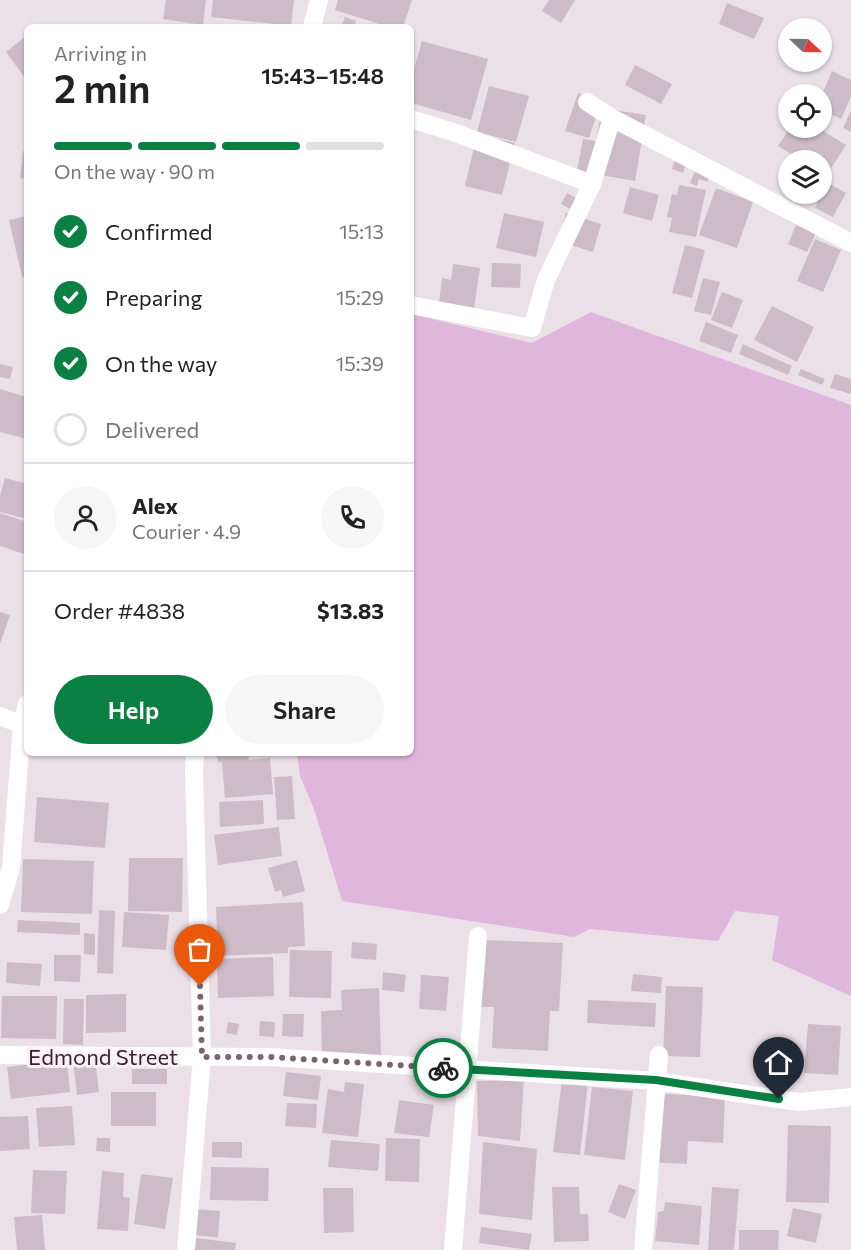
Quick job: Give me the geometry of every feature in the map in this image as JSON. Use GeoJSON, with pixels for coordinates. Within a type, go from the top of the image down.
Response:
{"type":"FeatureCollection","features":[{"type":"Feature","properties":{"kind":"street"},"geometry":{"type":"LineString","coordinates":[[313,24],[319,0]]}},
{"type":"Feature","properties":{"kind":"street"},"geometry":{"type":"LineString","coordinates":[[587,102],[612,118],[851,243]]}},
{"type":"Feature","properties":{"kind":"street"},"geometry":{"type":"LineString","coordinates":[[414,306],[532,328],[546,280],[592,184],[612,118]]}},
{"type":"Feature","properties":{"kind":"street"},"geometry":{"type":"LineString","coordinates":[[414,120],[453,132],[592,184]]}},
{"type":"Feature","properties":{"kind":"street"},"geometry":{"type":"LineString","coordinates":[[0,716],[22,725]]}},
{"type":"Feature","properties":{"kind":"street"},"geometry":{"type":"LineString","coordinates":[[0,905],[24,717]]}},
{"type":"Feature","properties":{"kind":"street"},"geometry":{"type":"LineString","coordinates":[[186,1250],[202,1057],[195,756]]}},
{"type":"Feature","properties":{"kind":"street"},"geometry":{"type":"LineString","coordinates":[[453,1250],[478,936]]}},
{"type":"Feature","properties":{"kind":"street","name":"Edmond Street"},"geometry":{"type":"LineString","coordinates":[[0,1055],[270,1057],[656,1080],[799,1102],[851,1097]]}},
{"type":"Feature","properties":{"kind":"street"},"geometry":{"type":"LineString","coordinates":[[643,1250],[659,1055]]}},
{"type":"Feature","properties":{"kind":"shaded area"},"geometry":{"type":"Polygon","coordinates":[[[591,312],[851,405],[851,996],[772,960],[779,916],[735,911],[718,941],[590,929],[574,937],[342,901],[314,809],[300,776],[297,756],[414,756],[414,314],[532,343],[591,312]]]}},
{"type":"Feature","properties":{"kind":"building"},"geometry":{"type":"Polygon","coordinates":[[[166,0],[206,0],[203,24],[163,19],[166,0]]]}},
{"type":"Feature","properties":{"kind":"building"},"geometry":{"type":"Polygon","coordinates":[[[213,0],[294,0],[291,24],[211,17],[213,0]]]}},
{"type":"Feature","properties":{"kind":"building"},"geometry":{"type":"Polygon","coordinates":[[[338,0],[412,0],[404,24],[379,24],[335,10],[338,0]]]}},
{"type":"Feature","properties":{"kind":"building"},"geometry":{"type":"Polygon","coordinates":[[[549,0],[575,0],[561,23],[542,11],[549,0]]]}},
{"type":"Feature","properties":{"kind":"building"},"geometry":{"type":"Polygon","coordinates":[[[727,3],[764,18],[754,39],[719,24],[727,3]]]}},
{"type":"Feature","properties":{"kind":"building"},"geometry":{"type":"Polygon","coordinates":[[[345,17],[356,21],[355,24],[342,24],[345,17]]]}},
{"type":"Feature","properties":{"kind":"building"},"geometry":{"type":"Polygon","coordinates":[[[24,38],[24,77],[6,52],[24,38]]]}},
{"type":"Feature","properties":{"kind":"building"},"geometry":{"type":"Polygon","coordinates":[[[422,41],[488,59],[471,120],[415,104],[414,69],[422,41]]]}},
{"type":"Feature","properties":{"kind":"building"},"geometry":{"type":"Polygon","coordinates":[[[635,65],[672,84],[661,104],[625,85],[635,65]]]}},
{"type":"Feature","properties":{"kind":"building"},"geometry":{"type":"Polygon","coordinates":[[[832,71],[851,80],[851,97],[841,119],[832,115],[832,84],[826,84],[832,71]]]}},
{"type":"Feature","properties":{"kind":"building"},"geometry":{"type":"Polygon","coordinates":[[[489,86],[529,96],[516,142],[477,132],[489,86]]]}},
{"type":"Feature","properties":{"kind":"building"},"geometry":{"type":"Polygon","coordinates":[[[578,93],[601,101],[589,138],[565,131],[578,93]]]}},
{"type":"Feature","properties":{"kind":"building"},"geometry":{"type":"Polygon","coordinates":[[[602,108],[646,115],[635,181],[577,171],[583,139],[596,141],[602,108]]]}},
{"type":"Feature","properties":{"kind":"building"},"geometry":{"type":"Polygon","coordinates":[[[851,110],[851,132],[843,128],[851,110]]]}},
{"type":"Feature","properties":{"kind":"building"},"geometry":{"type":"Polygon","coordinates":[[[477,134],[515,143],[502,195],[465,186],[477,134]]]}},
{"type":"Feature","properties":{"kind":"building"},"geometry":{"type":"Polygon","coordinates":[[[832,136],[846,145],[832,167],[832,150],[785,150],[778,146],[783,138],[832,136]]]}},
{"type":"Feature","properties":{"kind":"building"},"geometry":{"type":"Polygon","coordinates":[[[23,151],[24,151],[24,179],[20,178],[23,151]]]}},
{"type":"Feature","properties":{"kind":"building"},"geometry":{"type":"Polygon","coordinates":[[[675,160],[686,164],[683,173],[672,169],[675,160]]]}},
{"type":"Feature","properties":{"kind":"building"},"geometry":{"type":"Polygon","coordinates":[[[695,171],[710,177],[707,182],[699,179],[697,186],[690,183],[695,171]]]}},
{"type":"Feature","properties":{"kind":"building"},"geometry":{"type":"Polygon","coordinates":[[[679,185],[706,190],[696,237],[669,232],[672,218],[667,217],[672,194],[677,195],[679,185]]]}},
{"type":"Feature","properties":{"kind":"building"},"geometry":{"type":"Polygon","coordinates":[[[832,185],[846,193],[833,217],[815,208],[817,204],[832,204],[832,185]]]}},
{"type":"Feature","properties":{"kind":"building"},"geometry":{"type":"Polygon","coordinates":[[[630,187],[659,195],[652,221],[623,213],[630,187]]]}},
{"type":"Feature","properties":{"kind":"building"},"geometry":{"type":"Polygon","coordinates":[[[716,188],[753,202],[737,248],[699,235],[716,188]]]}},
{"type":"Feature","properties":{"kind":"building"},"geometry":{"type":"Polygon","coordinates":[[[567,193],[578,199],[572,210],[561,204],[567,193]]]}},
{"type":"Feature","properties":{"kind":"building"},"geometry":{"type":"Polygon","coordinates":[[[504,213],[544,222],[536,257],[496,248],[504,213]]]}},
{"type":"Feature","properties":{"kind":"building"},"geometry":{"type":"Polygon","coordinates":[[[566,213],[601,224],[593,252],[558,241],[566,213]]]}},
{"type":"Feature","properties":{"kind":"building"},"geometry":{"type":"Polygon","coordinates":[[[24,217],[24,277],[22,277],[9,220],[24,217]]]}},
{"type":"Feature","properties":{"kind":"building"},"geometry":{"type":"Polygon","coordinates":[[[796,225],[816,233],[807,252],[788,244],[796,225]]]}},
{"type":"Feature","properties":{"kind":"building"},"geometry":{"type":"Polygon","coordinates":[[[815,239],[841,250],[823,292],[797,281],[815,239]]]}},
{"type":"Feature","properties":{"kind":"building"},"geometry":{"type":"Polygon","coordinates":[[[685,245],[705,250],[692,298],[672,293],[685,245]]]}},
{"type":"Feature","properties":{"kind":"building"},"geometry":{"type":"Polygon","coordinates":[[[492,263],[521,264],[520,288],[491,287],[492,263]]]}},
{"type":"Feature","properties":{"kind":"building"},"geometry":{"type":"Polygon","coordinates":[[[453,264],[480,268],[474,308],[439,303],[442,278],[451,280],[453,264]]]}},
{"type":"Feature","properties":{"kind":"building"},"geometry":{"type":"Polygon","coordinates":[[[703,278],[720,282],[711,315],[694,311],[703,278]]]}},
{"type":"Feature","properties":{"kind":"building"},"geometry":{"type":"Polygon","coordinates":[[[722,292],[743,300],[732,328],[711,320],[722,292]]]}},
{"type":"Feature","properties":{"kind":"building"},"geometry":{"type":"Polygon","coordinates":[[[772,306],[814,327],[797,362],[754,340],[772,306]]]}},
{"type":"Feature","properties":{"kind":"building"},"geometry":{"type":"Polygon","coordinates":[[[706,322],[738,335],[731,353],[699,341],[706,322]]]}},
{"type":"Feature","properties":{"kind":"building"},"geometry":{"type":"Polygon","coordinates":[[[743,344],[792,366],[788,375],[739,354],[743,344]]]}},
{"type":"Feature","properties":{"kind":"building"},"geometry":{"type":"Polygon","coordinates":[[[0,364],[13,367],[10,379],[0,377],[0,364]]]}},
{"type":"Feature","properties":{"kind":"building"},"geometry":{"type":"Polygon","coordinates":[[[801,369],[825,379],[822,385],[798,375],[801,369]]]}},
{"type":"Feature","properties":{"kind":"building"},"geometry":{"type":"Polygon","coordinates":[[[835,374],[851,379],[851,394],[830,388],[835,374]]]}},
{"type":"Feature","properties":{"kind":"building"},"geometry":{"type":"Polygon","coordinates":[[[0,389],[24,396],[24,438],[0,432],[0,389]]]}},
{"type":"Feature","properties":{"kind":"building"},"geometry":{"type":"Polygon","coordinates":[[[5,478],[24,483],[24,518],[0,512],[0,496],[5,478]]]}},
{"type":"Feature","properties":{"kind":"building"},"geometry":{"type":"Polygon","coordinates":[[[0,513],[24,521],[24,554],[0,546],[0,513]]]}},
{"type":"Feature","properties":{"kind":"building"},"geometry":{"type":"Polygon","coordinates":[[[0,612],[10,615],[0,644],[0,612]]]}},
{"type":"Feature","properties":{"kind":"building"},"geometry":{"type":"Polygon","coordinates":[[[217,756],[248,756],[249,760],[270,758],[273,794],[225,798],[222,762],[218,763],[217,756]]]}},
{"type":"Feature","properties":{"kind":"building"},"geometry":{"type":"Polygon","coordinates":[[[292,776],[295,819],[277,820],[274,777],[292,776]]]}},
{"type":"Feature","properties":{"kind":"building"},"geometry":{"type":"Polygon","coordinates":[[[37,797],[109,803],[105,848],[34,842],[37,797]]]}},
{"type":"Feature","properties":{"kind":"building"},"geometry":{"type":"Polygon","coordinates":[[[263,800],[264,824],[220,827],[219,802],[263,800]]]}},
{"type":"Feature","properties":{"kind":"building"},"geometry":{"type":"Polygon","coordinates":[[[279,827],[282,856],[218,865],[214,835],[279,827]]]}},
{"type":"Feature","properties":{"kind":"building"},"geometry":{"type":"Polygon","coordinates":[[[129,858],[183,858],[182,912],[128,911],[129,858]]]}},
{"type":"Feature","properties":{"kind":"building"},"geometry":{"type":"Polygon","coordinates":[[[23,859],[94,861],[92,914],[21,912],[23,859]]]}},
{"type":"Feature","properties":{"kind":"building"},"geometry":{"type":"Polygon","coordinates":[[[297,860],[305,891],[283,897],[281,890],[275,892],[268,868],[297,860]]]}},
{"type":"Feature","properties":{"kind":"building"},"geometry":{"type":"Polygon","coordinates":[[[303,902],[305,946],[288,947],[288,953],[218,956],[216,907],[303,902]]]}},
{"type":"Feature","properties":{"kind":"building"},"geometry":{"type":"Polygon","coordinates":[[[99,910],[115,911],[113,974],[97,973],[99,910]]]}},
{"type":"Feature","properties":{"kind":"building"},"geometry":{"type":"Polygon","coordinates":[[[124,912],[169,915],[166,950],[122,947],[124,912]]]}},
{"type":"Feature","properties":{"kind":"building"},"geometry":{"type":"Polygon","coordinates":[[[18,920],[80,923],[80,935],[17,932],[18,920]]]}},
{"type":"Feature","properties":{"kind":"building"},"geometry":{"type":"Polygon","coordinates":[[[84,933],[95,934],[95,955],[84,954],[84,933]]]}},
{"type":"Feature","properties":{"kind":"building"},"geometry":{"type":"Polygon","coordinates":[[[485,940],[563,943],[559,1011],[550,1011],[548,1051],[492,1048],[494,1007],[481,1007],[485,940]]]}},
{"type":"Feature","properties":{"kind":"building"},"geometry":{"type":"Polygon","coordinates":[[[352,942],[377,944],[376,960],[351,958],[352,942]]]}},
{"type":"Feature","properties":{"kind":"building"},"geometry":{"type":"Polygon","coordinates":[[[290,950],[332,951],[331,998],[289,997],[290,950]]]}},
{"type":"Feature","properties":{"kind":"building"},"geometry":{"type":"Polygon","coordinates":[[[54,955],[81,955],[80,982],[54,981],[54,955]]]}},
{"type":"Feature","properties":{"kind":"building"},"geometry":{"type":"Polygon","coordinates":[[[273,957],[274,996],[218,998],[217,959],[273,957]]]}},
{"type":"Feature","properties":{"kind":"building"},"geometry":{"type":"Polygon","coordinates":[[[7,962],[42,964],[40,986],[6,983],[7,962]]]}},
{"type":"Feature","properties":{"kind":"building"},"geometry":{"type":"Polygon","coordinates":[[[383,972],[406,975],[404,992],[382,990],[383,972]]]}},
{"type":"Feature","properties":{"kind":"building"},"geometry":{"type":"Polygon","coordinates":[[[633,974],[662,977],[661,993],[631,991],[633,974]]]}},
{"type":"Feature","properties":{"kind":"building"},"geometry":{"type":"Polygon","coordinates":[[[421,975],[449,977],[446,1011],[419,1009],[421,975]]]}},
{"type":"Feature","properties":{"kind":"building"},"geometry":{"type":"Polygon","coordinates":[[[666,986],[703,987],[700,1057],[663,1056],[666,986]]]}},
{"type":"Feature","properties":{"kind":"building"},"geometry":{"type":"Polygon","coordinates":[[[379,988],[381,1055],[322,1057],[321,1011],[342,1010],[341,990],[379,988]]]}},
{"type":"Feature","properties":{"kind":"building"},"geometry":{"type":"Polygon","coordinates":[[[126,994],[126,1032],[86,1033],[86,995],[126,994]]]}},
{"type":"Feature","properties":{"kind":"building"},"geometry":{"type":"Polygon","coordinates":[[[2,996],[57,996],[56,1039],[1,1038],[2,996]]]}},
{"type":"Feature","properties":{"kind":"building"},"geometry":{"type":"Polygon","coordinates":[[[64,999],[84,999],[83,1045],[63,1044],[64,999]]]}},
{"type":"Feature","properties":{"kind":"building"},"geometry":{"type":"Polygon","coordinates":[[[588,1000],[656,1003],[655,1027],[587,1023],[588,1000]]]}},
{"type":"Feature","properties":{"kind":"building"},"geometry":{"type":"Polygon","coordinates":[[[283,1014],[304,1014],[303,1037],[282,1036],[283,1014]]]}},
{"type":"Feature","properties":{"kind":"building"},"geometry":{"type":"Polygon","coordinates":[[[260,1021],[275,1022],[274,1037],[259,1036],[260,1021]]]}},
{"type":"Feature","properties":{"kind":"building"},"geometry":{"type":"Polygon","coordinates":[[[228,1022],[239,1024],[237,1035],[226,1033],[228,1022]]]}},
{"type":"Feature","properties":{"kind":"building"},"geometry":{"type":"Polygon","coordinates":[[[808,1024],[841,1026],[838,1075],[804,1073],[808,1024]]]}},
{"type":"Feature","properties":{"kind":"building"},"geometry":{"type":"Polygon","coordinates":[[[95,1059],[99,1092],[77,1095],[73,1062],[95,1059]]]}},
{"type":"Feature","properties":{"kind":"building"},"geometry":{"type":"Polygon","coordinates":[[[67,1060],[70,1092],[11,1099],[7,1067],[67,1060]]]}},
{"type":"Feature","properties":{"kind":"building"},"geometry":{"type":"Polygon","coordinates":[[[132,1069],[167,1069],[167,1084],[132,1084],[132,1069]]]}},
{"type":"Feature","properties":{"kind":"building"},"geometry":{"type":"Polygon","coordinates":[[[286,1072],[321,1076],[318,1100],[283,1096],[286,1072]]]}},
{"type":"Feature","properties":{"kind":"building"},"geometry":{"type":"Polygon","coordinates":[[[524,1080],[520,1141],[478,1136],[477,1081],[524,1080]]]}},
{"type":"Feature","properties":{"kind":"building"},"geometry":{"type":"Polygon","coordinates":[[[562,1080],[588,1083],[580,1155],[553,1152],[562,1080]]]}},
{"type":"Feature","properties":{"kind":"building"},"geometry":{"type":"Polygon","coordinates":[[[345,1082],[364,1084],[358,1137],[322,1133],[328,1089],[344,1092],[345,1082]]]}},
{"type":"Feature","properties":{"kind":"building"},"geometry":{"type":"Polygon","coordinates":[[[592,1087],[633,1091],[625,1160],[584,1155],[592,1087]]]}},
{"type":"Feature","properties":{"kind":"building"},"geometry":{"type":"Polygon","coordinates":[[[111,1092],[156,1092],[156,1126],[111,1126],[111,1092]]]}},
{"type":"Feature","properties":{"kind":"building"},"geometry":{"type":"Polygon","coordinates":[[[651,1093],[725,1097],[723,1143],[688,1141],[687,1164],[647,1162],[651,1093]]]}},
{"type":"Feature","properties":{"kind":"building"},"geometry":{"type":"Polygon","coordinates":[[[399,1100],[434,1105],[429,1137],[394,1133],[399,1100]]]}},
{"type":"Feature","properties":{"kind":"building"},"geometry":{"type":"Polygon","coordinates":[[[287,1103],[317,1104],[316,1128],[285,1126],[287,1103]]]}},
{"type":"Feature","properties":{"kind":"building"},"geometry":{"type":"Polygon","coordinates":[[[72,1106],[75,1145],[39,1147],[36,1108],[72,1106]]]}},
{"type":"Feature","properties":{"kind":"building"},"geometry":{"type":"Polygon","coordinates":[[[28,1116],[30,1149],[0,1151],[0,1117],[28,1116]]]}},
{"type":"Feature","properties":{"kind":"building"},"geometry":{"type":"Polygon","coordinates":[[[788,1125],[831,1126],[829,1203],[786,1202],[788,1125]]]}},
{"type":"Feature","properties":{"kind":"building"},"geometry":{"type":"Polygon","coordinates":[[[97,1138],[110,1138],[110,1152],[96,1151],[97,1138]]]}},
{"type":"Feature","properties":{"kind":"building"},"geometry":{"type":"Polygon","coordinates":[[[386,1138],[420,1139],[419,1182],[385,1181],[386,1138]]]}},
{"type":"Feature","properties":{"kind":"building"},"geometry":{"type":"Polygon","coordinates":[[[331,1140],[380,1144],[378,1171],[328,1167],[331,1140]]]}},
{"type":"Feature","properties":{"kind":"building"},"geometry":{"type":"Polygon","coordinates":[[[212,1142],[242,1142],[242,1158],[212,1157],[212,1142]]]}},
{"type":"Feature","properties":{"kind":"building"},"geometry":{"type":"Polygon","coordinates":[[[483,1142],[537,1149],[532,1220],[479,1214],[483,1142]]]}},
{"type":"Feature","properties":{"kind":"building"},"geometry":{"type":"Polygon","coordinates":[[[211,1167],[269,1168],[268,1201],[210,1200],[211,1167]]]}},
{"type":"Feature","properties":{"kind":"building"},"geometry":{"type":"Polygon","coordinates":[[[33,1170],[67,1171],[65,1214],[31,1213],[33,1170]]]}},
{"type":"Feature","properties":{"kind":"building"},"geometry":{"type":"Polygon","coordinates":[[[102,1171],[124,1173],[123,1197],[130,1198],[128,1231],[97,1229],[102,1171]]]}},
{"type":"Feature","properties":{"kind":"building"},"geometry":{"type":"Polygon","coordinates":[[[141,1174],[173,1178],[165,1229],[134,1224],[141,1174]]]}},
{"type":"Feature","properties":{"kind":"building"},"geometry":{"type":"Polygon","coordinates":[[[619,1184],[636,1190],[625,1219],[608,1212],[619,1184]]]}},
{"type":"Feature","properties":{"kind":"building"},"geometry":{"type":"Polygon","coordinates":[[[552,1187],[579,1187],[580,1214],[588,1214],[589,1241],[554,1242],[552,1187]]]}},
{"type":"Feature","properties":{"kind":"building"},"geometry":{"type":"Polygon","coordinates":[[[712,1187],[739,1189],[734,1250],[708,1250],[712,1187]]]}},
{"type":"Feature","properties":{"kind":"building"},"geometry":{"type":"Polygon","coordinates":[[[323,1188],[353,1188],[354,1232],[324,1233],[323,1188]]]}},
{"type":"Feature","properties":{"kind":"building"},"geometry":{"type":"Polygon","coordinates":[[[665,1202],[702,1206],[699,1245],[655,1241],[658,1212],[664,1211],[665,1202]]]}},
{"type":"Feature","properties":{"kind":"building"},"geometry":{"type":"Polygon","coordinates":[[[793,1208],[822,1214],[816,1243],[787,1236],[793,1208]]]}},
{"type":"Feature","properties":{"kind":"building"},"geometry":{"type":"Polygon","coordinates":[[[194,1209],[220,1211],[218,1237],[192,1235],[194,1209]]]}},
{"type":"Feature","properties":{"kind":"building"},"geometry":{"type":"Polygon","coordinates":[[[42,1215],[45,1250],[17,1250],[14,1217],[42,1215]]]}},
{"type":"Feature","properties":{"kind":"building"},"geometry":{"type":"Polygon","coordinates":[[[481,1227],[532,1234],[529,1250],[479,1243],[481,1227]]]}},
{"type":"Feature","properties":{"kind":"building"},"geometry":{"type":"Polygon","coordinates":[[[739,1230],[779,1230],[778,1250],[739,1250],[739,1230]]]}},
{"type":"Feature","properties":{"kind":"building"},"geometry":{"type":"Polygon","coordinates":[[[196,1238],[236,1243],[235,1250],[194,1250],[196,1238]]]}},
{"type":"Feature","properties":{"kind":"way so far"},"geometry":{"type":"LineString","coordinates":[[200,986],[202,1057],[270,1057],[443,1068]]}},
{"type":"Feature","properties":{"kind":"route"},"geometry":{"type":"LineString","coordinates":[[443,1068],[656,1080],[779,1099]]}}]}
